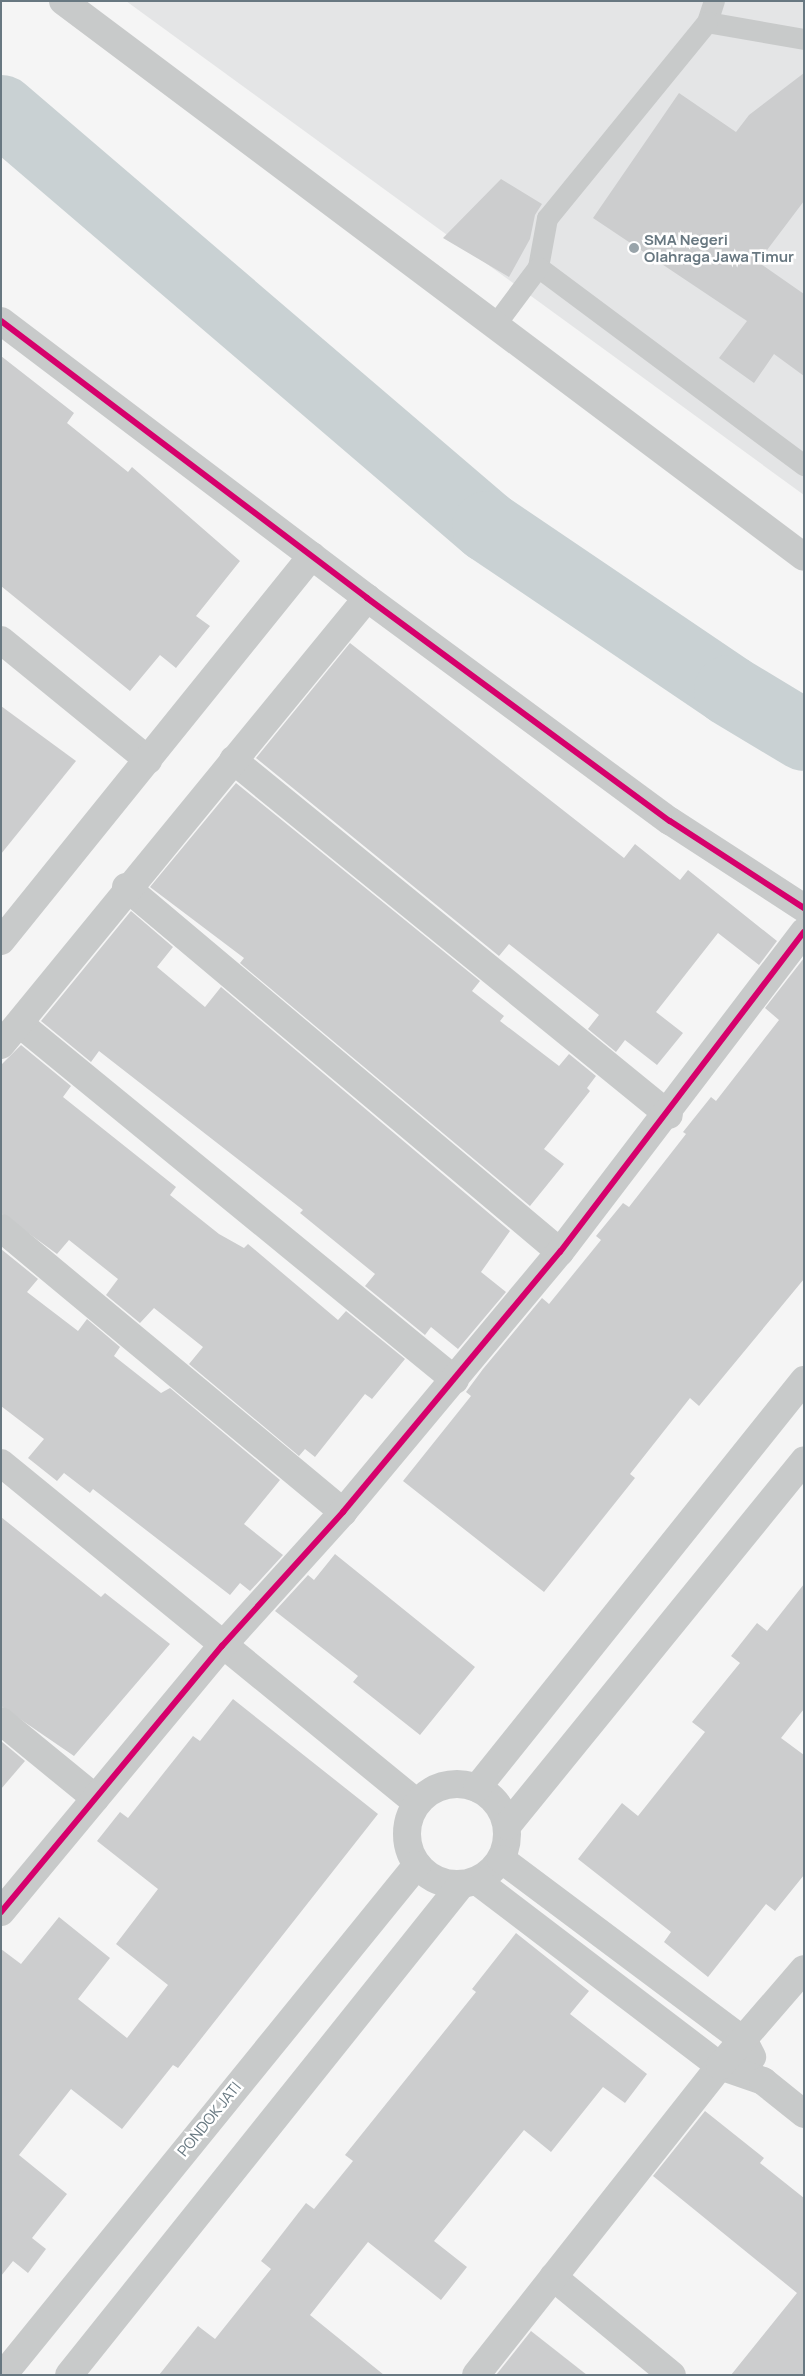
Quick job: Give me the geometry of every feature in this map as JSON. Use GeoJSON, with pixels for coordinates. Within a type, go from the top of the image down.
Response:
{"type":"FeatureCollection","features":[{"type":"Feature","properties":{"kind":"street"},"geometry":{"type":"LineString","coordinates":[[63,1],[804,557]]}},
{"type":"Feature","properties":{"kind":"street"},"geometry":{"type":"LineString","coordinates":[[1,321],[366,598],[670,821],[804,908]]}},
{"type":"Feature","properties":{"kind":"street"},"geometry":{"type":"LineString","coordinates":[[1,941],[312,556]]}},
{"type":"Feature","properties":{"kind":"street"},"geometry":{"type":"LineString","coordinates":[[1,1045],[20,1024],[126,887],[366,598]]}},
{"type":"Feature","properties":{"kind":"street"},"geometry":{"type":"LineString","coordinates":[[1,640],[148,760]]}},
{"type":"Feature","properties":{"kind":"street"},"geometry":{"type":"LineString","coordinates":[[233,760],[669,1114]]}},
{"type":"Feature","properties":{"kind":"street"},"geometry":{"type":"LineString","coordinates":[[126,887],[560,1252]]}},
{"type":"Feature","properties":{"kind":"street"},"geometry":{"type":"LineString","coordinates":[[1,1912],[222,1646],[344,1512],[560,1252],[669,1114],[804,932]]}},
{"type":"Feature","properties":{"kind":"street"},"geometry":{"type":"LineString","coordinates":[[20,1024],[455,1380]]}},
{"type":"Feature","properties":{"kind":"street"},"geometry":{"type":"LineString","coordinates":[[1,1228],[344,1512]]}},
{"type":"Feature","properties":{"kind":"street"},"geometry":{"type":"LineString","coordinates":[[477,1788],[804,1380]]}},
{"type":"Feature","properties":{"kind":"street"},"geometry":{"type":"LineString","coordinates":[[69,2375],[469,1883],[501,1859],[507,1826],[804,1460]]}},
{"type":"Feature","properties":{"kind":"street"},"geometry":{"type":"LineString","coordinates":[[1,1463],[222,1646],[417,1803]]}},
{"type":"Feature","properties":{"kind":"street"},"geometry":{"type":"LineString","coordinates":[[1,1721],[95,1798]]}},
{"type":"Feature","properties":{"kind":"street"},"geometry":{"type":"LineString","coordinates":[[507,1826],[492,1798],[477,1788],[444,1786],[417,1803],[406,1834],[416,1865],[429,1876],[469,1883],[720,2066],[763,2081],[804,2114]]}},
{"type":"Feature","properties":{"kind":"street"},"geometry":{"type":"LineString","coordinates":[[501,1859],[744,2040],[763,2081]]}},
{"type":"Feature","properties":{"kind":"street","name":"PONDOK JATI"},"geometry":{"type":"LineString","coordinates":[[3,2375],[416,1865]]}},
{"type":"Feature","properties":{"kind":"street"},"geometry":{"type":"LineString","coordinates":[[476,2375],[720,2066],[804,1970]]}},
{"type":"Feature","properties":{"kind":"street"},"geometry":{"type":"LineString","coordinates":[[553,2277],[672,2375]]}},
{"type":"Feature","properties":{"kind":"lane"},"geometry":{"type":"LineString","coordinates":[[494,326],[538,267],[547,218],[707,22],[714,1]]}},
{"type":"Feature","properties":{"kind":"lane"},"geometry":{"type":"LineString","coordinates":[[707,22],[804,39]]}},
{"type":"Feature","properties":{"kind":"lane"},"geometry":{"type":"LineString","coordinates":[[538,267],[804,465]]}},
{"type":"Feature","properties":{"kind":"shaded area","name":"SMA Negeri Olahraga Jawa Timur"},"geometry":{"type":"Polygon","coordinates":[[[126,1],[804,1],[804,495],[126,1]]]}},
{"type":"Feature","properties":{"kind":"building"},"geometry":{"type":"Polygon","coordinates":[[[804,73],[804,201],[758,262],[804,294],[804,376],[774,354],[754,383],[719,358],[747,321],[593,218],[679,93],[736,132],[749,115],[804,73]]]}},
{"type":"Feature","properties":{"kind":"building"},"geometry":{"type":"Polygon","coordinates":[[[501,179],[542,204],[535,215],[530,239],[509,277],[443,238],[501,179]]]}},
{"type":"Feature","properties":{"kind":"building"},"geometry":{"type":"Polygon","coordinates":[[[1,356],[74,413],[67,423],[128,472],[132,467],[240,561],[196,616],[210,626],[176,668],[160,655],[130,691],[1,586],[1,356]]]}},
{"type":"Feature","properties":{"kind":"building"},"geometry":{"type":"Polygon","coordinates":[[[350,643],[624,858],[635,844],[680,880],[688,870],[777,941],[759,965],[718,933],[656,1012],[683,1033],[657,1065],[625,1040],[616,1052],[588,1029],[599,1015],[509,944],[499,956],[256,758],[350,643]]]}},
{"type":"Feature","properties":{"kind":"building"},"geometry":{"type":"Polygon","coordinates":[[[1,706],[76,761],[1,854],[1,706]]]}},
{"type":"Feature","properties":{"kind":"building"},"geometry":{"type":"Polygon","coordinates":[[[236,783],[480,981],[472,991],[504,1016],[500,1021],[559,1066],[569,1054],[596,1076],[587,1088],[590,1091],[544,1149],[564,1164],[530,1206],[240,963],[244,958],[150,887],[236,783]]]}},
{"type":"Feature","properties":{"kind":"building"},"geometry":{"type":"Polygon","coordinates":[[[131,911],[173,947],[157,967],[205,1007],[221,987],[510,1231],[481,1272],[506,1292],[458,1349],[431,1327],[425,1335],[365,1286],[375,1274],[300,1213],[303,1210],[99,1051],[91,1062],[41,1021],[131,911]]]}},
{"type":"Feature","properties":{"kind":"building"},"geometry":{"type":"Polygon","coordinates":[[[804,958],[804,1279],[699,1406],[690,1398],[630,1474],[635,1478],[544,1592],[403,1481],[471,1396],[466,1392],[483,1369],[542,1298],[549,1304],[601,1240],[596,1236],[623,1203],[629,1207],[686,1134],[683,1132],[711,1097],[716,1101],[779,1020],[765,1008],[804,958]]]}},
{"type":"Feature","properties":{"kind":"building"},"geometry":{"type":"Polygon","coordinates":[[[21,1045],[71,1086],[63,1097],[176,1187],[170,1195],[219,1234],[244,1248],[248,1244],[338,1320],[346,1311],[405,1359],[372,1399],[365,1394],[315,1457],[305,1449],[299,1456],[189,1364],[203,1347],[154,1308],[140,1323],[106,1295],[118,1279],[69,1240],[57,1254],[1,1213],[1,1065],[21,1045]]]}},
{"type":"Feature","properties":{"kind":"building"},"geometry":{"type":"Polygon","coordinates":[[[1,1249],[38,1279],[27,1292],[78,1331],[87,1319],[120,1347],[114,1356],[161,1393],[170,1388],[280,1480],[244,1524],[283,1555],[250,1591],[240,1583],[230,1595],[93,1489],[90,1493],[64,1473],[57,1481],[28,1458],[44,1439],[1,1406],[1,1249]]]}},
{"type":"Feature","properties":{"kind":"building"},"geometry":{"type":"Polygon","coordinates":[[[1,1517],[101,1597],[105,1593],[170,1644],[74,1756],[1,1706],[1,1517]]]}},
{"type":"Feature","properties":{"kind":"building"},"geometry":{"type":"Polygon","coordinates":[[[335,1554],[475,1667],[420,1735],[353,1682],[358,1676],[275,1611],[308,1575],[314,1580],[335,1554]]]}},
{"type":"Feature","properties":{"kind":"building"},"geometry":{"type":"Polygon","coordinates":[[[804,1584],[804,1709],[781,1738],[804,1755],[804,1875],[775,1911],[766,1904],[708,1977],[664,1942],[671,1932],[578,1859],[622,1803],[638,1816],[705,1732],[692,1722],[740,1663],[731,1656],[757,1623],[767,1631],[804,1584]]]}},
{"type":"Feature","properties":{"kind":"building"},"geometry":{"type":"Polygon","coordinates":[[[233,1699],[378,1814],[178,2068],[173,2065],[122,2129],[71,2089],[19,2155],[67,2194],[32,2238],[46,2249],[28,2273],[13,2261],[1,2276],[1,1949],[21,1964],[59,1917],[110,1958],[78,1999],[127,2038],[168,1985],[116,1944],[158,1889],[97,1841],[120,1812],[128,1818],[193,1736],[200,1741],[233,1699]]]}},
{"type":"Feature","properties":{"kind":"building"},"geometry":{"type":"Polygon","coordinates":[[[1,1741],[25,1761],[1,1789],[1,1741]]]}},
{"type":"Feature","properties":{"kind":"building"},"geometry":{"type":"Polygon","coordinates":[[[516,1933],[589,1991],[570,2014],[647,2074],[625,2103],[603,2087],[551,2152],[524,2130],[434,2241],[467,2267],[441,2300],[368,2242],[310,2315],[384,2375],[159,2375],[198,2326],[215,2339],[271,2269],[261,2261],[306,2203],[314,2209],[353,2161],[345,2155],[476,1992],[472,1989],[516,1933]]]}},
{"type":"Feature","properties":{"kind":"building"},"geometry":{"type":"Polygon","coordinates":[[[705,2111],[764,2158],[760,2163],[804,2198],[804,2375],[731,2375],[797,2293],[653,2176],[705,2111]]]}},
{"type":"Feature","properties":{"kind":"building"},"geometry":{"type":"Polygon","coordinates":[[[531,2331],[587,2375],[496,2375],[531,2331]]]}},
{"type":"Feature","properties":{"kind":"waterway"},"geometry":{"type":"LineString","coordinates":[[1,110],[487,526],[729,690],[804,735]]}},
{"type":"Feature","properties":{"kind":"cycle path"},"geometry":{"type":"LineString","coordinates":[[1,321],[367,598],[670,821],[804,908]]}},
{"type":"Feature","properties":{"kind":"cycle path"},"geometry":{"type":"LineString","coordinates":[[1,1912],[222,1646],[343,1512],[560,1252],[804,932]]}},
{"type":"Feature","properties":{"kind":"place","name":"SMA Negeri Olahraga Jawa Timur"},"geometry":{"type":"Point","coordinates":[634,248]}}]}
